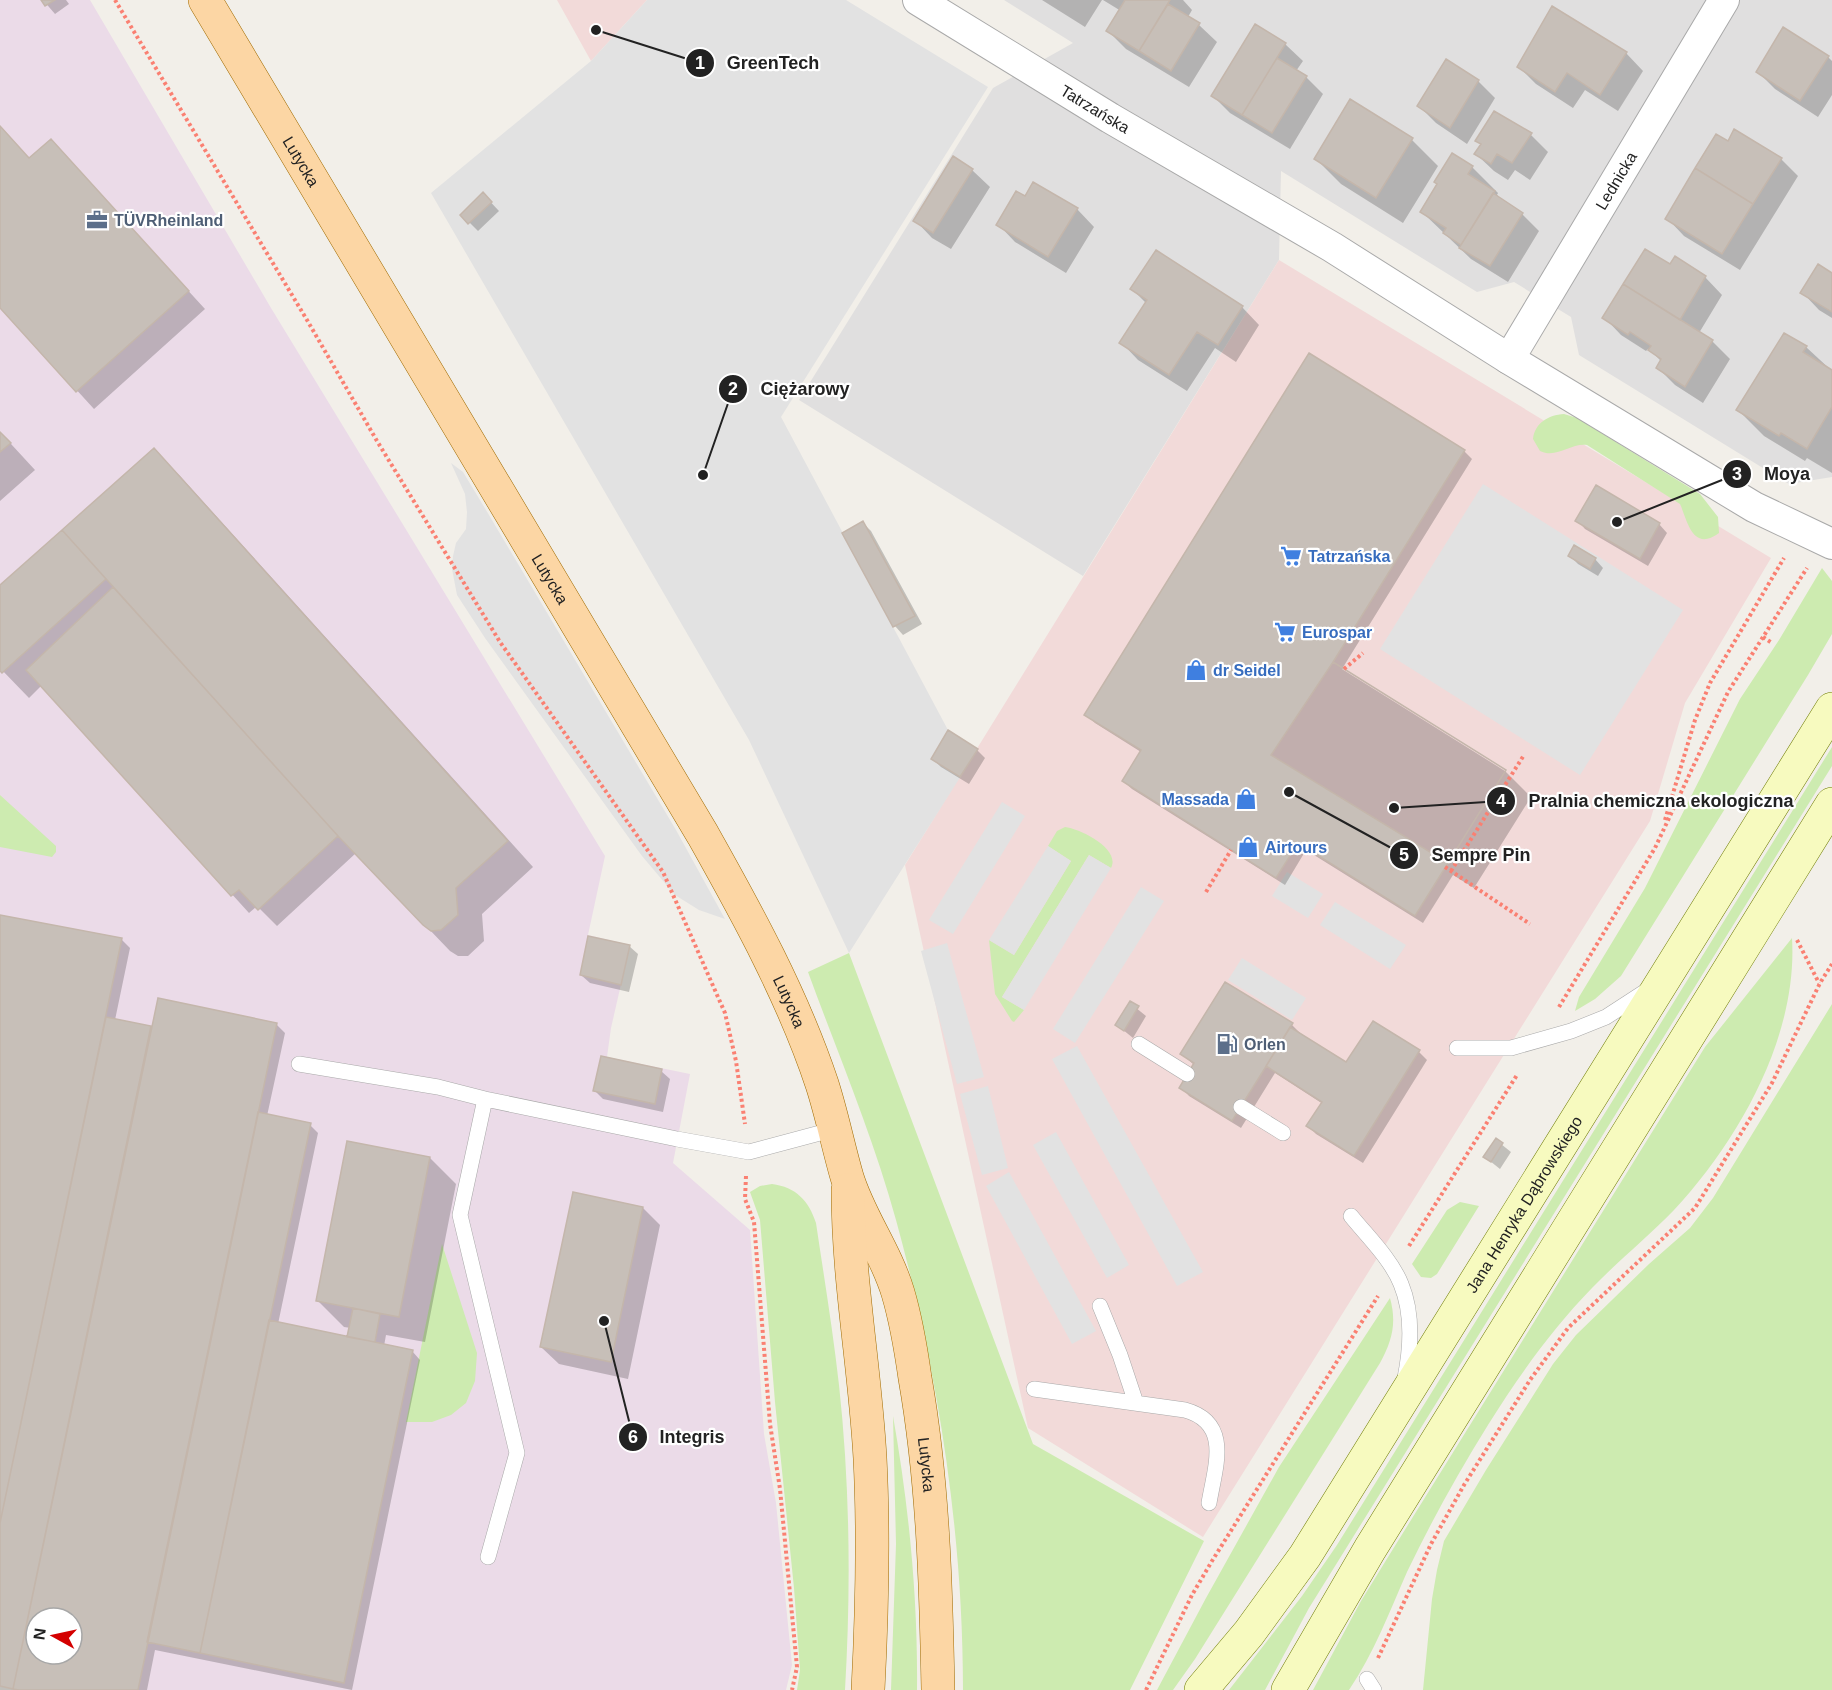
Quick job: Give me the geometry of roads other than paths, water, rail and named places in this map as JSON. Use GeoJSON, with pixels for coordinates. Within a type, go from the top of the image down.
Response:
{"type":"FeatureCollection","features":[{"type":"Feature","properties":{"kind":"main road","name":"Lutycka"},"geometry":{"type":"LineString","coordinates":[[205,0],[703,835],[762,944],[786,994],[822,1084],[848,1179],[898,1293],[912,1357],[923,1424],[935,1554],[938,1690]]}},
{"type":"Feature","properties":{"kind":"main road","name":"Jana Henryka Dąbrowskiego"},"geometry":{"type":"LineString","coordinates":[[1201,1690],[1249,1633],[1305,1556],[1832,709]]}},
{"type":"Feature","properties":{"kind":"main road"},"geometry":{"type":"LineString","coordinates":[[1288,1690],[1371,1549],[1832,804]]}},
{"type":"Feature","properties":{"kind":"main road","name":"Lutycka"},"geometry":{"type":"LineString","coordinates":[[848,1179],[851,1271],[870,1458],[872,1581],[868,1690]]}},
{"type":"Feature","properties":{"kind":"street","name":"Tatrzańska"},"geometry":{"type":"LineString","coordinates":[[918,0],[1110,118],[1332,247],[1509,359],[1754,507],[1832,544]]}},
{"type":"Feature","properties":{"kind":"street","name":"Lednicka"},"geometry":{"type":"LineString","coordinates":[[1509,359],[1724,0]]}},
{"type":"Feature","properties":{"kind":"lane"},"geometry":{"type":"LineString","coordinates":[[1457,1048],[1511,1048],[1588,1025],[1606,1017],[1638,997],[1676,961]]}},
{"type":"Feature","properties":{"kind":"lane"},"geometry":{"type":"LineString","coordinates":[[1139,1044],[1187,1074]]}},
{"type":"Feature","properties":{"kind":"lane"},"geometry":{"type":"LineString","coordinates":[[299,1064],[438,1087],[677,1140],[749,1152],[835,1129]]}},
{"type":"Feature","properties":{"kind":"lane"},"geometry":{"type":"LineString","coordinates":[[485,1099],[460,1215],[517,1453],[489,1557]]}},
{"type":"Feature","properties":{"kind":"lane"},"geometry":{"type":"LineString","coordinates":[[1240,1107],[1283,1133]]}},
{"type":"Feature","properties":{"kind":"lane"},"geometry":{"type":"LineString","coordinates":[[1351,1216],[1394,1270],[1405,1297],[1409,1346],[1400,1404]]}},
{"type":"Feature","properties":{"kind":"lane"},"geometry":{"type":"LineString","coordinates":[[1100,1306],[1136,1403]]}},
{"type":"Feature","properties":{"kind":"lane"},"geometry":{"type":"LineString","coordinates":[[1034,1389],[1185,1410],[1203,1417],[1214,1430],[1217,1448],[1209,1503]]}},
{"type":"Feature","properties":{"kind":"place","name":"GreenTech"},"geometry":{"type":"Point","coordinates":[596,30]}},
{"type":"Feature","properties":{"kind":"place","name":"TÜVRheinland"},"geometry":{"type":"Point","coordinates":[97,220]}},
{"type":"Feature","properties":{"kind":"place","name":"Ciężarowy"},"geometry":{"type":"Point","coordinates":[703,475]}},
{"type":"Feature","properties":{"kind":"place","name":"Moya"},"geometry":{"type":"Point","coordinates":[1617,522]}},
{"type":"Feature","properties":{"kind":"place","name":"Tatrzańska"},"geometry":{"type":"Point","coordinates":[1291,556]}},
{"type":"Feature","properties":{"kind":"place","name":"Eurospar"},"geometry":{"type":"Point","coordinates":[1285,632]}},
{"type":"Feature","properties":{"kind":"place","name":"dr Seidel"},"geometry":{"type":"Point","coordinates":[1196,670]}},
{"type":"Feature","properties":{"kind":"place","name":"Sempre Pin"},"geometry":{"type":"Point","coordinates":[1289,792]}},
{"type":"Feature","properties":{"kind":"place","name":"Massada"},"geometry":{"type":"Point","coordinates":[1246,799]}},
{"type":"Feature","properties":{"kind":"place","name":"Pralnia chemiczna ekologiczna"},"geometry":{"type":"Point","coordinates":[1394,808]}},
{"type":"Feature","properties":{"kind":"place","name":"Airtours"},"geometry":{"type":"Point","coordinates":[1248,847]}},
{"type":"Feature","properties":{"kind":"place","name":"Orlen"},"geometry":{"type":"Point","coordinates":[1227,1044]}},
{"type":"Feature","properties":{"kind":"place","name":"Integris"},"geometry":{"type":"Point","coordinates":[604,1321]}}]}
